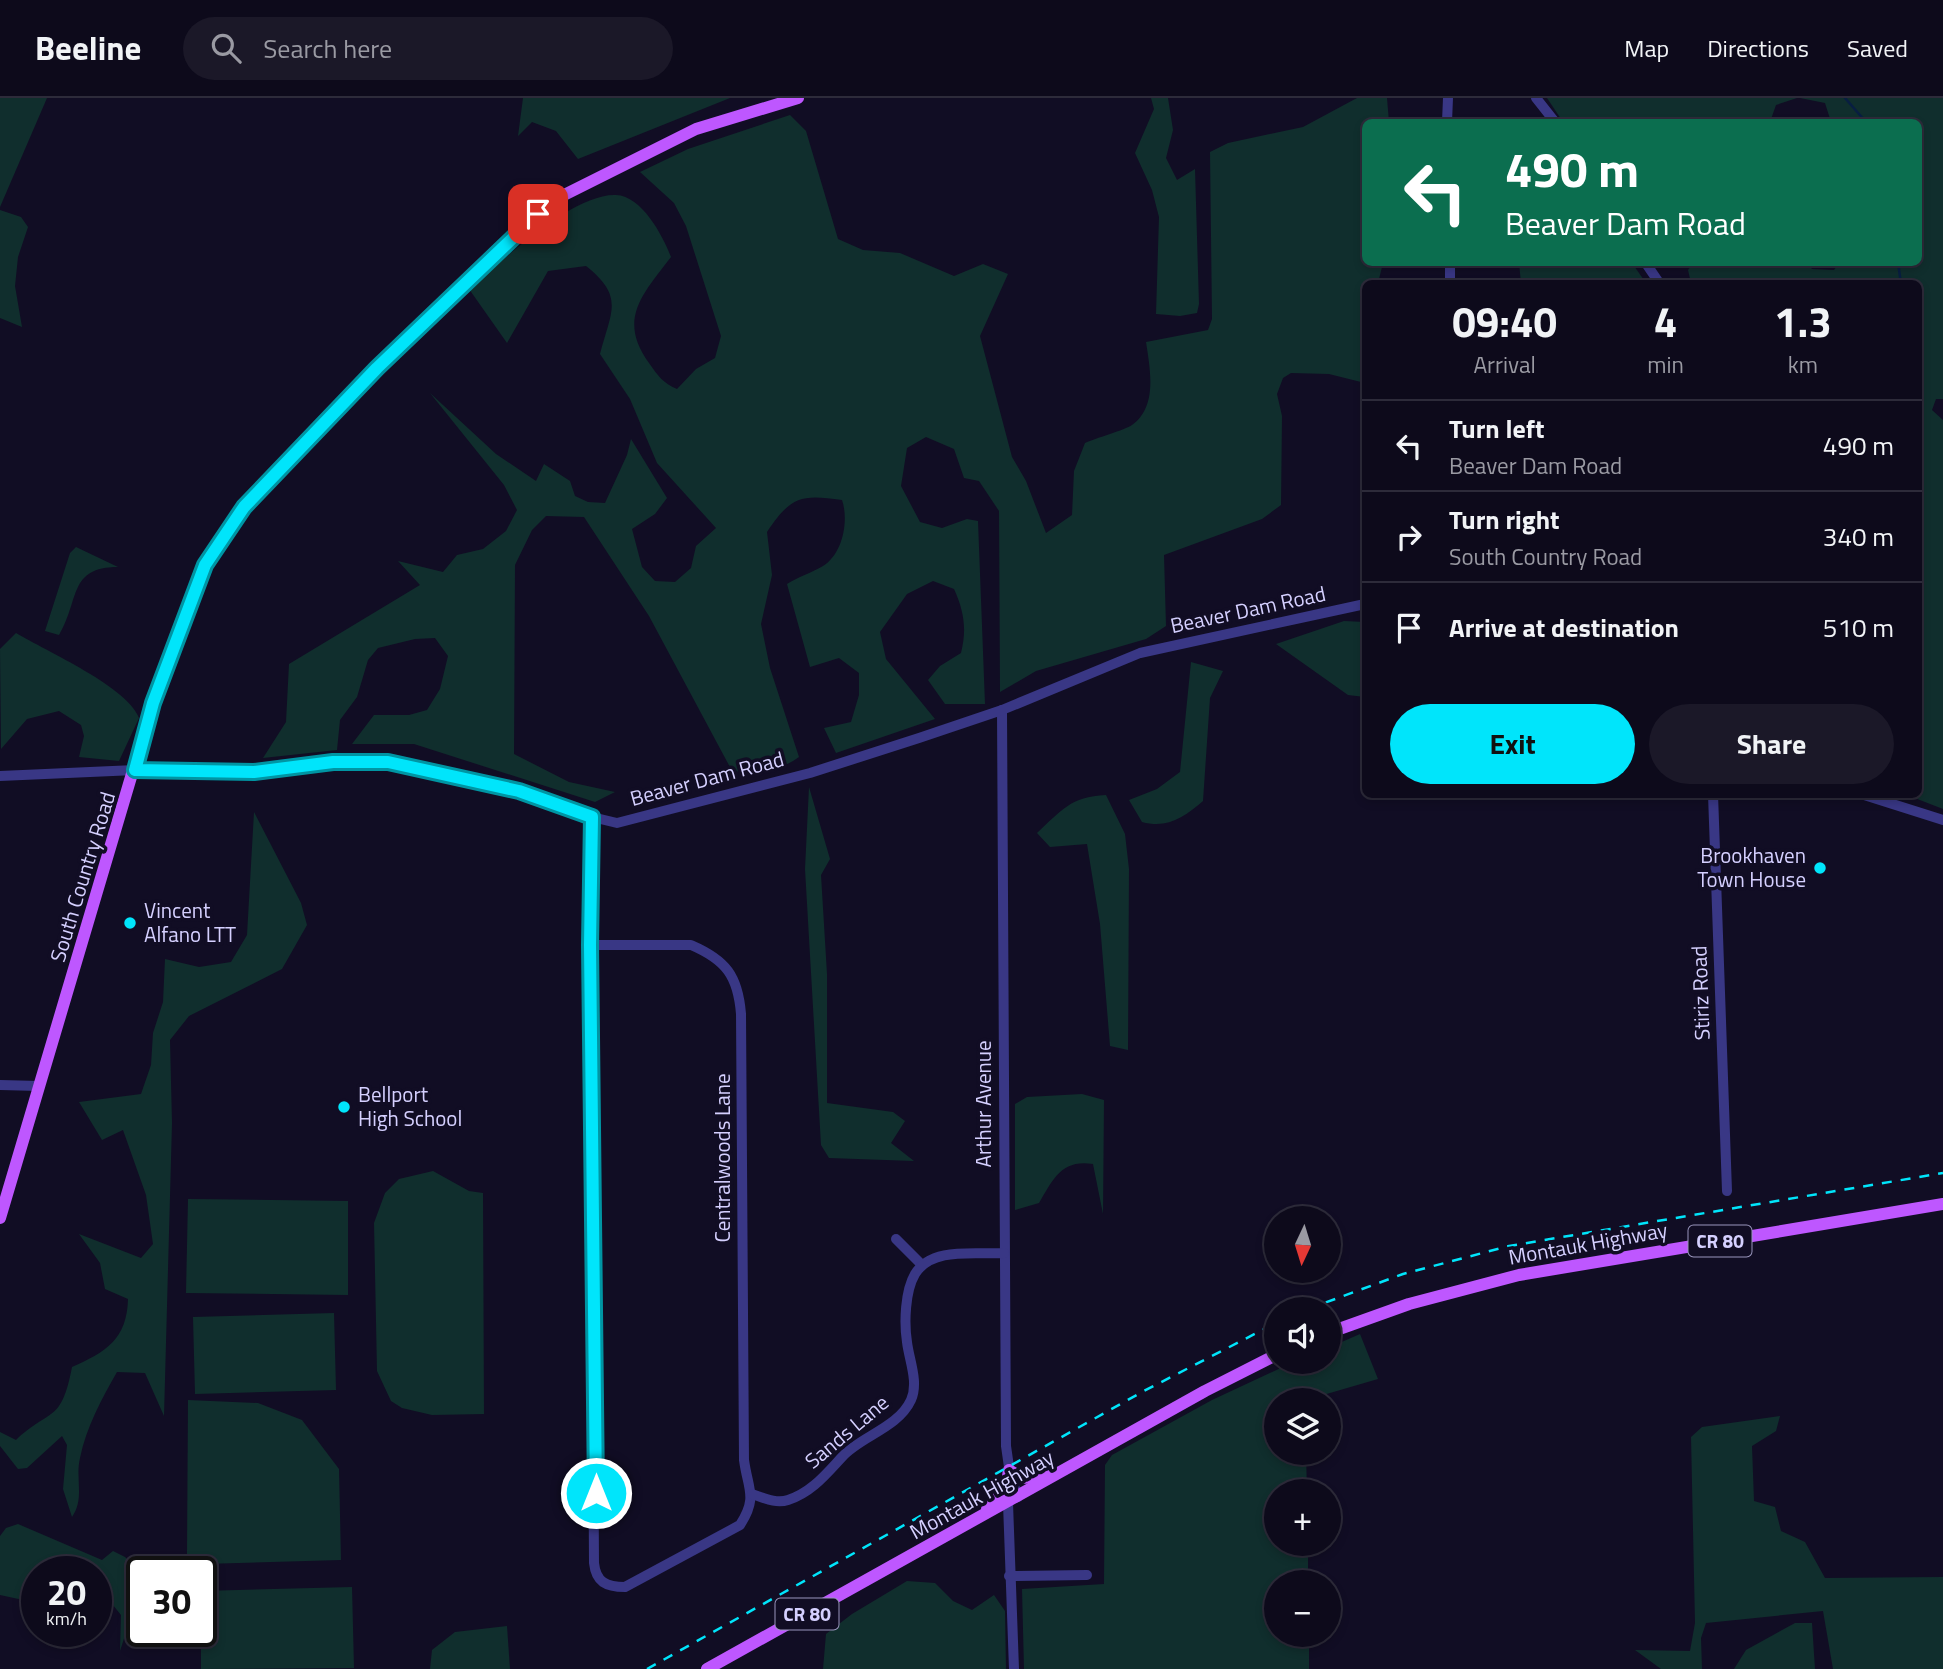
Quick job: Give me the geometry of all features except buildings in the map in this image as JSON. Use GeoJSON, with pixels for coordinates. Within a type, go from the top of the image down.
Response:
{"type":"FeatureCollection","features":[{"type":"Feature","properties":{"kind":"main road","name":"South Country Road"},"geometry":{"type":"LineString","coordinates":[[0,1218],[153,703],[205,565],[244,507],[305,440],[499,248],[556,199],[696,129],[798,98]]}},
{"type":"Feature","properties":{"kind":"main road","name":"Montauk Highway"},"geometry":{"type":"LineString","coordinates":[[1341,1328],[1409,1304],[1519,1275],[1943,1204]]}},
{"type":"Feature","properties":{"kind":"main road","name":"Montauk Highway"},"geometry":{"type":"LineString","coordinates":[[707,1669],[1264,1362]]}},
{"type":"Feature","properties":{"kind":"main road"},"geometry":{"type":"LineString","coordinates":[[974,1521],[1004,1493],[1009,1470],[1027,1479],[1057,1475]]}},
{"type":"Feature","properties":{"kind":"street"},"geometry":{"type":"LineString","coordinates":[[1447,119],[1448,98]]}},
{"type":"Feature","properties":{"kind":"street"},"geometry":{"type":"LineString","coordinates":[[1536,98],[1553,119]]}},
{"type":"Feature","properties":{"kind":"street","name":"Beaver Dam Road"},"geometry":{"type":"LineString","coordinates":[[0,776],[135,770],[254,772],[333,762],[388,762],[519,791],[617,823],[810,773],[1002,710],[1140,653],[1362,605]]}},
{"type":"Feature","properties":{"kind":"street","name":"Arthur Avenue"},"geometry":{"type":"LineString","coordinates":[[1002,710],[1004,1253],[1009,1470],[1013,1500],[1009,1576],[1014,1669]]}},
{"type":"Feature","properties":{"kind":"street","name":"Stiriz Road"},"geometry":{"type":"LineString","coordinates":[[1713,798],[1727,1191]]}},
{"type":"Feature","properties":{"kind":"street"},"geometry":{"type":"LineString","coordinates":[[1874,798],[1943,820]]}},
{"type":"Feature","properties":{"kind":"street"},"geometry":{"type":"LineString","coordinates":[[592,817],[590,945],[596,1576],[612,1587],[625,1587],[740,1525],[751,1507],[752,1494]]}},
{"type":"Feature","properties":{"kind":"street","name":"Centralwoods Lane"},"geometry":{"type":"LineString","coordinates":[[590,945],[691,945],[719,961],[731,973],[739,989],[744,1460],[752,1494]]}},
{"type":"Feature","properties":{"kind":"street"},"geometry":{"type":"LineString","coordinates":[[0,1085],[39,1086]]}},
{"type":"Feature","properties":{"kind":"street"},"geometry":{"type":"LineString","coordinates":[[896,1239],[922,1265],[931,1258],[949,1254],[1004,1253]]}},
{"type":"Feature","properties":{"kind":"street","name":"Sands Lane"},"geometry":{"type":"LineString","coordinates":[[752,1494],[766,1499],[789,1500],[820,1482],[843,1456],[900,1415],[911,1399],[914,1382],[906,1340],[907,1304],[914,1275],[922,1265]]}},
{"type":"Feature","properties":{"kind":"street"},"geometry":{"type":"LineString","coordinates":[[1009,1576],[1087,1575]]}},
{"type":"Feature","properties":{"kind":"green space"},"geometry":{"type":"Polygon","coordinates":[[[0,98],[47,98],[0,207],[0,98]]]}},
{"type":"Feature","properties":{"kind":"green space"},"geometry":{"type":"Polygon","coordinates":[[[523,98],[730,98],[578,159],[556,131],[532,122],[518,136],[523,98]]]}},
{"type":"Feature","properties":{"kind":"green space"},"geometry":{"type":"Polygon","coordinates":[[[1151,98],[1168,98],[1173,130],[1166,158],[1177,180],[1195,169],[1199,304],[1197,313],[1180,316],[1156,314],[1159,217],[1152,190],[1135,153],[1154,109],[1151,98]]]}},
{"type":"Feature","properties":{"kind":"green space"},"geometry":{"type":"Polygon","coordinates":[[[1357,98],[1387,98],[1389,119],[1362,119],[1362,266],[1382,266],[1379,280],[1362,280],[1362,382],[1329,374],[1291,373],[1283,378],[1277,394],[1282,416],[1281,505],[1262,519],[1164,555],[1166,626],[1146,639],[1036,671],[1000,692],[999,511],[979,481],[964,478],[954,449],[926,437],[907,448],[901,486],[920,522],[942,528],[967,519],[978,521],[985,704],[945,704],[928,680],[940,666],[961,653],[964,636],[962,613],[954,589],[933,581],[907,594],[880,632],[886,659],[935,719],[836,753],[824,728],[851,722],[859,695],[859,673],[839,658],[810,667],[787,584],[830,561],[843,536],[844,508],[842,500],[816,497],[798,500],[783,511],[767,532],[772,575],[761,624],[770,668],[799,757],[766,772],[748,773],[731,769],[649,616],[584,517],[546,516],[532,530],[515,565],[514,754],[569,782],[615,792],[595,802],[414,744],[352,744],[374,715],[409,715],[427,710],[440,689],[448,656],[435,638],[415,639],[378,648],[368,660],[357,697],[340,720],[337,750],[263,758],[286,722],[289,664],[420,585],[398,561],[443,572],[457,555],[483,549],[506,531],[517,510],[504,485],[430,393],[496,454],[536,481],[544,464],[570,481],[575,496],[588,502],[605,503],[627,455],[631,439],[667,498],[655,514],[632,529],[642,567],[655,581],[675,582],[691,568],[696,546],[716,528],[657,463],[630,399],[600,354],[612,305],[606,287],[598,277],[586,266],[548,271],[507,343],[469,289],[538,231],[559,217],[599,197],[616,195],[634,202],[650,218],[671,257],[643,295],[635,320],[635,333],[655,372],[664,382],[677,389],[696,369],[715,358],[721,336],[686,226],[674,203],[640,172],[688,149],[790,115],[806,131],[838,239],[863,250],[900,253],[954,276],[983,264],[1008,274],[980,336],[1012,457],[1026,481],[1046,533],[1072,515],[1074,471],[1085,443],[1132,425],[1146,408],[1150,386],[1146,342],[1208,330],[1212,319],[1210,152],[1228,143],[1303,127],[1357,98]]]}},
{"type":"Feature","properties":{"kind":"green space"},"geometry":{"type":"Polygon","coordinates":[[[1547,98],[1797,98],[1776,105],[1771,119],[1561,119],[1547,98]]]}},
{"type":"Feature","properties":{"kind":"green space"},"geometry":{"type":"Polygon","coordinates":[[[1800,98],[1943,98],[1943,399],[1936,399],[1932,410],[1943,420],[1943,809],[1915,798],[1922,798],[1922,280],[1690,280],[1688,270],[1691,266],[1810,266],[1812,269],[1834,270],[1837,266],[1922,266],[1922,119],[1830,119],[1825,103],[1800,98]]]}},
{"type":"Feature","properties":{"kind":"green space"},"geometry":{"type":"Polygon","coordinates":[[[0,210],[21,217],[28,227],[18,257],[15,286],[22,327],[0,318],[0,210]]]}},
{"type":"Feature","properties":{"kind":"green space"},"geometry":{"type":"Polygon","coordinates":[[[1519,266],[1634,266],[1644,280],[1521,280],[1519,266]]]}},
{"type":"Feature","properties":{"kind":"green space"},"geometry":{"type":"Polygon","coordinates":[[[76,547],[118,567],[102,568],[83,579],[59,635],[45,631],[70,553],[76,547]]]}},
{"type":"Feature","properties":{"kind":"green space"},"geometry":{"type":"Polygon","coordinates":[[[1344,621],[1362,622],[1362,697],[1348,695],[1276,644],[1344,621]]]}},
{"type":"Feature","properties":{"kind":"green space"},"geometry":{"type":"Polygon","coordinates":[[[16,633],[103,682],[132,706],[139,718],[119,761],[79,757],[84,736],[81,725],[59,711],[27,719],[1,749],[0,649],[16,633]]]}},
{"type":"Feature","properties":{"kind":"green space"},"geometry":{"type":"Polygon","coordinates":[[[1191,662],[1223,671],[1210,698],[1203,801],[1168,823],[1142,822],[1129,800],[1157,789],[1180,772],[1191,662]]]}},
{"type":"Feature","properties":{"kind":"green space"},"geometry":{"type":"Polygon","coordinates":[[[809,787],[830,859],[821,875],[827,974],[827,1103],[893,1112],[905,1121],[891,1143],[914,1161],[829,1158],[821,1145],[805,869],[809,787]]]}},
{"type":"Feature","properties":{"kind":"green space"},"geometry":{"type":"Polygon","coordinates":[[[1106,795],[1125,834],[1129,869],[1128,1050],[1110,1046],[1100,924],[1087,844],[1050,847],[1037,833],[1067,806],[1094,796],[1106,795]]]}},
{"type":"Feature","properties":{"kind":"green space"},"geometry":{"type":"Polygon","coordinates":[[[254,812],[301,903],[307,925],[282,969],[189,1016],[170,1040],[172,1123],[164,1416],[145,1373],[117,1372],[86,1436],[79,1466],[78,1503],[72,1517],[63,1489],[67,1445],[62,1436],[27,1468],[18,1469],[0,1446],[0,1432],[16,1440],[53,1412],[64,1398],[72,1367],[104,1349],[119,1334],[124,1324],[128,1299],[105,1289],[100,1263],[79,1234],[141,1258],[153,1244],[146,1195],[123,1130],[102,1140],[79,1102],[141,1094],[151,1065],[153,1033],[163,1002],[165,959],[199,967],[231,962],[247,935],[254,812]]]}},
{"type":"Feature","properties":{"kind":"green space"},"geometry":{"type":"Polygon","coordinates":[[[1082,1094],[1104,1100],[1103,1214],[1093,1164],[1082,1163],[1059,1173],[1039,1203],[1015,1210],[1015,1104],[1027,1097],[1082,1094]]]}},
{"type":"Feature","properties":{"kind":"green space"},"geometry":{"type":"Polygon","coordinates":[[[433,1171],[469,1191],[483,1193],[484,1414],[432,1415],[402,1408],[391,1401],[377,1371],[374,1223],[385,1193],[399,1179],[433,1171]]]}},
{"type":"Feature","properties":{"kind":"green space"},"geometry":{"type":"Polygon","coordinates":[[[188,1199],[348,1201],[348,1295],[186,1293],[188,1199]]]}},
{"type":"Feature","properties":{"kind":"green space"},"geometry":{"type":"Polygon","coordinates":[[[334,1313],[336,1390],[195,1394],[193,1317],[334,1313]]]}},
{"type":"Feature","properties":{"kind":"green space"},"geometry":{"type":"Polygon","coordinates":[[[1360,1334],[1378,1379],[1341,1390],[1264,1388],[1264,1465],[1306,1465],[1307,1479],[1264,1479],[1264,1556],[1308,1556],[1308,1570],[1264,1570],[1264,1647],[1309,1647],[1309,1669],[1024,1669],[1022,1589],[1104,1584],[1105,1465],[1112,1455],[1212,1400],[1268,1374],[1341,1374],[1341,1342],[1360,1334]]]}},
{"type":"Feature","properties":{"kind":"green space"},"geometry":{"type":"Polygon","coordinates":[[[188,1400],[258,1403],[302,1420],[339,1469],[341,1560],[217,1564],[217,1556],[187,1555],[188,1400]]]}},
{"type":"Feature","properties":{"kind":"green space"},"geometry":{"type":"Polygon","coordinates":[[[1780,1416],[1776,1431],[1752,1446],[1754,1501],[1775,1507],[1781,1531],[1805,1542],[1825,1578],[1943,1577],[1943,1669],[1833,1669],[1823,1611],[1706,1623],[1701,1638],[1702,1669],[1661,1669],[1635,1650],[1690,1651],[1695,1623],[1691,1437],[1702,1427],[1780,1416]]]}},
{"type":"Feature","properties":{"kind":"green space"},"geometry":{"type":"Polygon","coordinates":[[[18,1524],[93,1556],[21,1556],[21,1600],[0,1595],[0,1536],[6,1528],[18,1524]]]}},
{"type":"Feature","properties":{"kind":"green space"},"geometry":{"type":"Polygon","coordinates":[[[113,1551],[126,1558],[126,1632],[120,1651],[121,1615],[112,1604],[112,1556],[107,1556],[113,1551]]]}},
{"type":"Feature","properties":{"kind":"green space"},"geometry":{"type":"Polygon","coordinates":[[[907,1581],[935,1583],[953,1601],[972,1610],[994,1595],[1005,1611],[1006,1669],[823,1669],[826,1634],[852,1614],[907,1581]]]}},
{"type":"Feature","properties":{"kind":"green space"},"geometry":{"type":"Polygon","coordinates":[[[352,1587],[354,1668],[201,1669],[201,1647],[217,1647],[217,1591],[352,1587]]]}},
{"type":"Feature","properties":{"kind":"green space"},"geometry":{"type":"Polygon","coordinates":[[[1795,1623],[1812,1623],[1815,1669],[1734,1669],[1746,1650],[1795,1623]]]}},
{"type":"Feature","properties":{"kind":"green space"},"geometry":{"type":"Polygon","coordinates":[[[507,1626],[510,1669],[430,1669],[432,1650],[455,1632],[507,1626]]]}},
{"type":"Feature","properties":{"kind":"waterway"},"geometry":{"type":"LineString","coordinates":[[1845,98],[1863,119]]}},
{"type":"Feature","properties":{"kind":"waterway"},"geometry":{"type":"LineString","coordinates":[[1899,266],[1900,280]]}},
{"type":"Feature","properties":{"kind":"railway"},"geometry":{"type":"LineString","coordinates":[[1341,1297],[1403,1274],[1509,1246],[1943,1173]]}},
{"type":"Feature","properties":{"kind":"railway"},"geometry":{"type":"LineString","coordinates":[[647,1669],[1142,1392],[1264,1329]]}},
{"type":"Feature","properties":{"kind":"place","name":"Brookhaven Town House"},"geometry":{"type":"Point","coordinates":[1820,868]}},
{"type":"Feature","properties":{"kind":"place","name":"Vincent Alfano LTT"},"geometry":{"type":"Point","coordinates":[130,923]}},
{"type":"Feature","properties":{"kind":"place","name":"Bellport High School"},"geometry":{"type":"Point","coordinates":[344,1107]}},
{"type":"Feature","properties":{"kind":"route"},"geometry":{"type":"LineString","coordinates":[[538,214],[499,248],[377,368],[297,448],[244,507],[205,565],[153,703],[135,770],[254,772],[333,762],[388,762],[545,798],[592,817],[590,945],[596,1493]]}}]}
